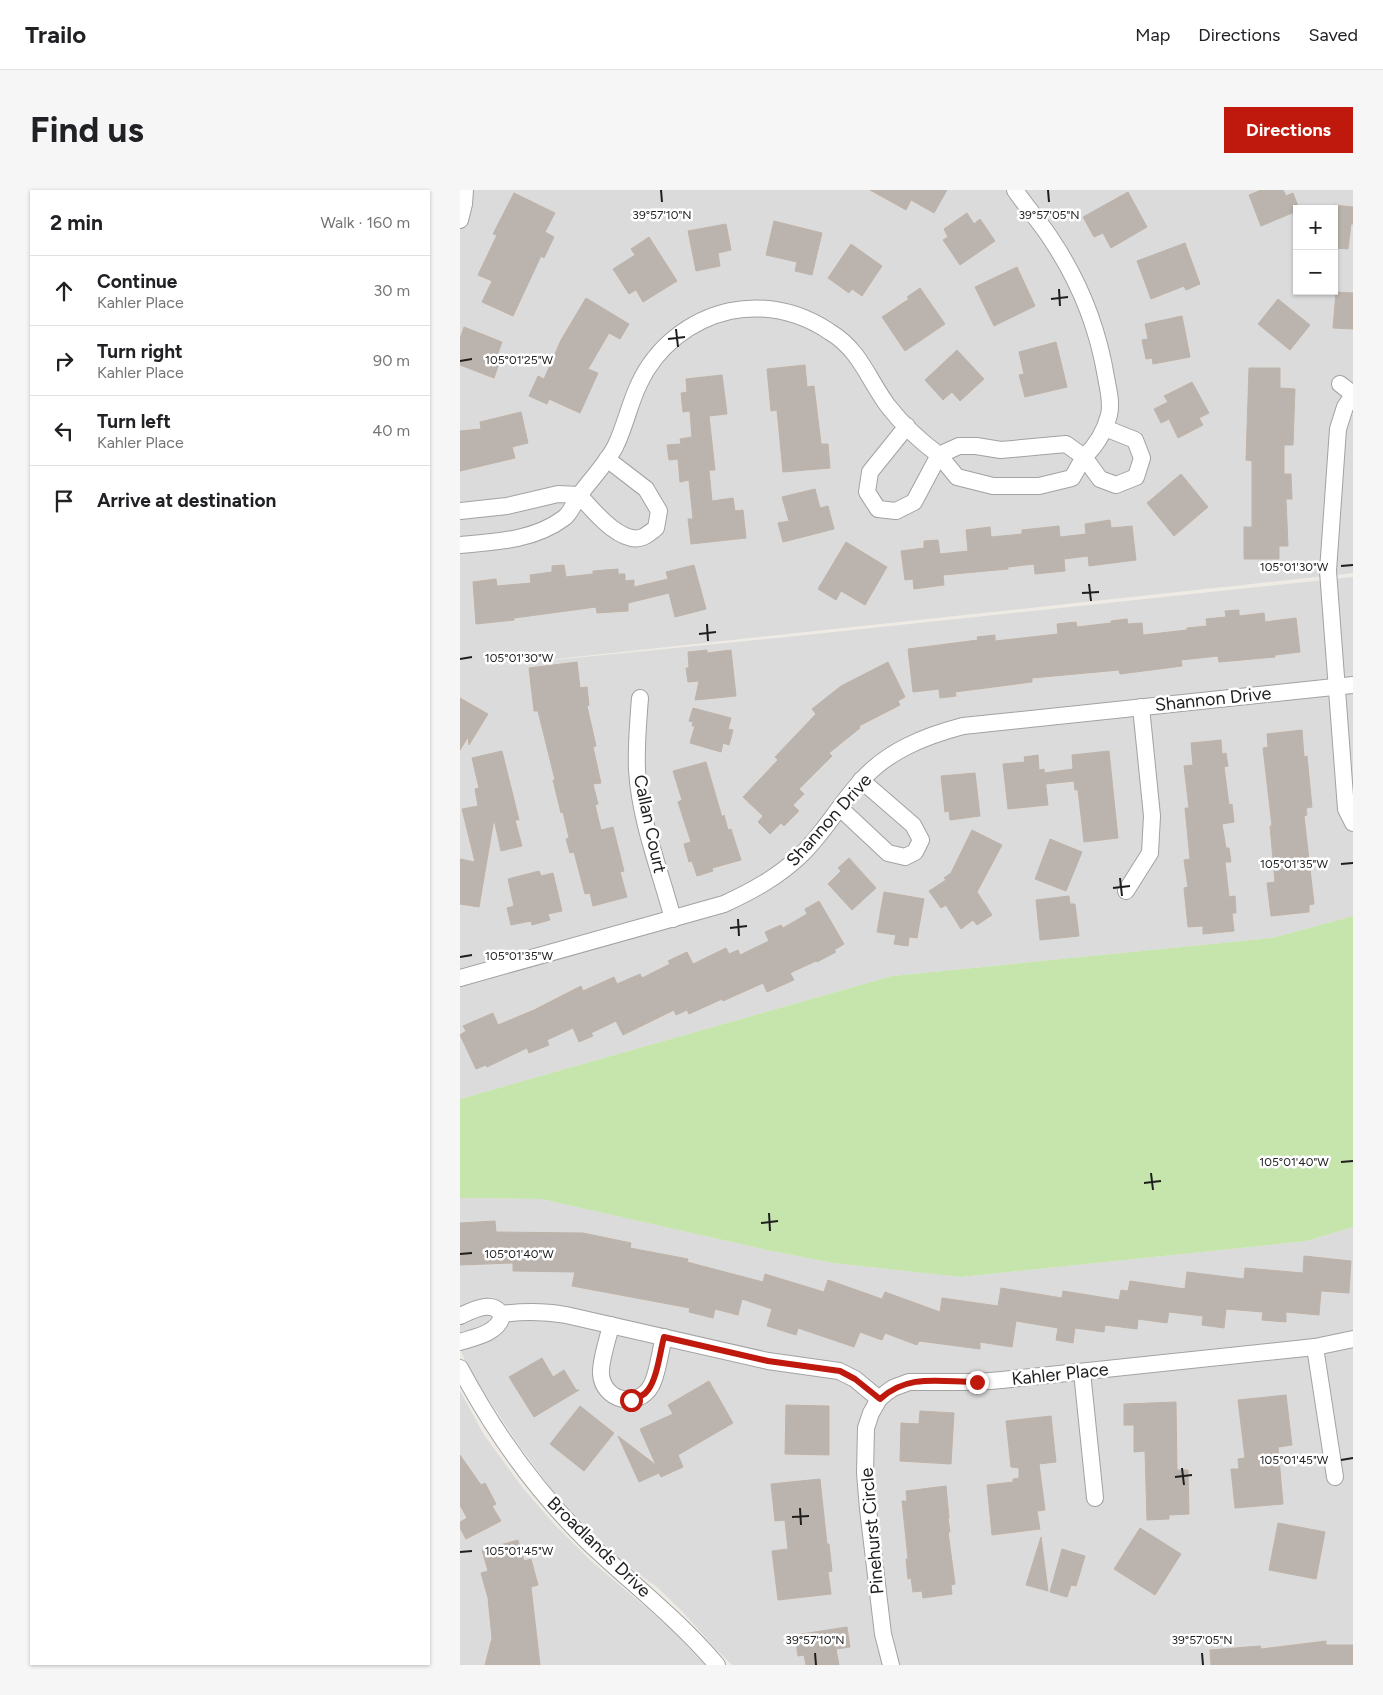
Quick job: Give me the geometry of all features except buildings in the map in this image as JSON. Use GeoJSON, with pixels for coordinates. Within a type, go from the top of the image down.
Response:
{"type":"FeatureCollection","features":[{"type":"Feature","properties":{"kind":"street"},"geometry":{"type":"LineString","coordinates":[[460,220],[465,190]]}},
{"type":"Feature","properties":{"kind":"street"},"geometry":{"type":"LineString","coordinates":[[460,545],[511,540],[547,529],[566,516],[579,495],[614,450],[625,427],[639,384],[648,366],[662,349],[681,332],[698,322],[717,314],[742,309],[766,308],[791,313],[812,320],[833,333],[848,346],[863,364],[887,405],[918,438],[939,455],[957,476],[992,486],[1039,486],[1072,478],[1084,457],[1092,449],[1105,428],[1109,413],[1110,396],[1102,355],[1090,314],[1075,280],[1054,243],[1015,190]]}},
{"type":"Feature","properties":{"kind":"street"},"geometry":{"type":"LineString","coordinates":[[1340,384],[1353,394],[1344,407],[1338,428],[1328,572],[1346,808],[1353,823]]}},
{"type":"Feature","properties":{"kind":"street"},"geometry":{"type":"LineString","coordinates":[[907,426],[870,472],[867,492],[878,509],[896,511],[914,502],[939,455],[958,446],[976,446],[1001,450],[1066,444],[1084,457],[1100,479],[1116,485],[1136,477],[1142,458],[1135,440],[1105,428]]}},
{"type":"Feature","properties":{"kind":"street"},"geometry":{"type":"LineString","coordinates":[[460,511],[508,506],[558,494],[579,495],[597,515],[623,536],[641,538],[656,528],[659,511],[646,489],[607,459]]}},
{"type":"Feature","properties":{"kind":"street","name":"Shannon Drive"},"geometry":{"type":"LineString","coordinates":[[460,978],[724,904],[753,890],[779,874],[800,856],[819,835],[861,780],[884,760],[909,744],[937,733],[963,726],[1353,684]]}},
{"type":"Feature","properties":{"kind":"street","name":"Callan Court"},"geometry":{"type":"LineString","coordinates":[[640,698],[637,734],[637,772],[643,808],[673,919]]}},
{"type":"Feature","properties":{"kind":"street"},"geometry":{"type":"LineString","coordinates":[[1126,891],[1150,853],[1152,816],[1141,707]]}},
{"type":"Feature","properties":{"kind":"street"},"geometry":{"type":"LineString","coordinates":[[840,808],[888,853],[905,857],[915,852],[921,840],[913,825],[861,780]]}},
{"type":"Feature","properties":{"kind":"street"},"geometry":{"type":"LineString","coordinates":[[460,1316],[492,1306],[498,1308],[501,1314],[500,1323],[495,1328],[460,1342]]}},
{"type":"Feature","properties":{"kind":"street"},"geometry":{"type":"LineString","coordinates":[[501,1314],[523,1311],[544,1312],[611,1325],[768,1361],[840,1371],[855,1379],[880,1399]]}},
{"type":"Feature","properties":{"kind":"street"},"geometry":{"type":"LineString","coordinates":[[611,1325],[600,1372],[606,1389],[613,1396],[622,1400],[640,1397],[653,1384],[664,1337]]}},
{"type":"Feature","properties":{"kind":"street","name":"Kahler Place"},"geometry":{"type":"LineString","coordinates":[[880,1399],[893,1388],[909,1382],[977,1382],[1082,1372],[1314,1347],[1353,1338]]}},
{"type":"Feature","properties":{"kind":"street"},"geometry":{"type":"LineString","coordinates":[[1314,1347],[1335,1477]]}},
{"type":"Feature","properties":{"kind":"street","name":"Broadlands Drive"},"geometry":{"type":"LineString","coordinates":[[460,1368],[496,1430],[524,1470],[555,1507],[588,1542],[671,1616],[717,1665]]}},
{"type":"Feature","properties":{"kind":"street"},"geometry":{"type":"LineString","coordinates":[[1082,1372],[1095,1498]]}},
{"type":"Feature","properties":{"kind":"street","name":"Pinehurst Circle"},"geometry":{"type":"LineString","coordinates":[[880,1399],[871,1413],[866,1428],[865,1473],[878,1601],[883,1634],[891,1665]]}},
{"type":"Feature","properties":{"kind":"shaded area"},"geometry":{"type":"Polygon","coordinates":[[[460,190],[1353,190],[1353,573],[473,668],[1353,577],[1353,916],[1272,938],[892,976],[460,1099],[460,190]]]}},
{"type":"Feature","properties":{"kind":"shaded area"},"geometry":{"type":"Polygon","coordinates":[[[460,1198],[541,1199],[833,1263],[961,1277],[1307,1241],[1353,1227],[1353,1665],[732,1665],[684,1613],[657,1587],[625,1564],[575,1515],[549,1486],[518,1444],[468,1368],[460,1349],[460,1198]]]}},
{"type":"Feature","properties":{"kind":"shaded area"},"geometry":{"type":"Polygon","coordinates":[[[460,1391],[484,1435],[522,1487],[555,1525],[590,1560],[670,1628],[705,1665],[460,1665],[460,1391]]]}},
{"type":"Feature","properties":{"kind":"green space"},"geometry":{"type":"Polygon","coordinates":[[[1353,916],[1353,1227],[1307,1241],[961,1277],[833,1263],[541,1199],[460,1198],[460,1099],[892,976],[1272,938],[1353,916]]]}},
{"type":"Feature","properties":{"kind":"route"},"geometry":{"type":"LineString","coordinates":[[631,1400],[647,1392],[653,1384],[664,1337],[768,1361],[840,1371],[848,1374],[880,1399],[893,1388],[909,1382],[977,1382]]}}]}
